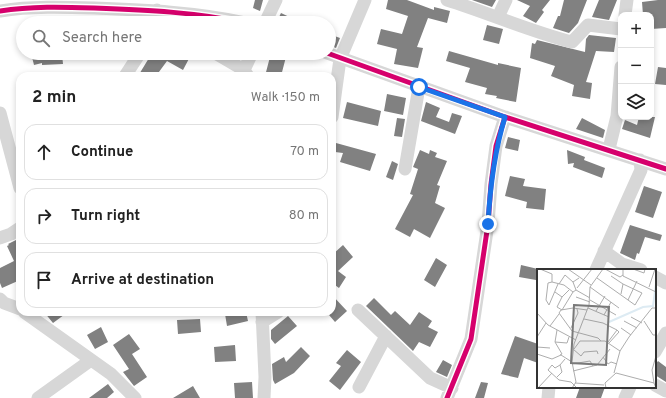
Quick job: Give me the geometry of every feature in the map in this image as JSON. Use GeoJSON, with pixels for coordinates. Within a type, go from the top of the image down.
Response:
{"type":"FeatureCollection","features":[{"type":"Feature","properties":{"kind":"street"},"geometry":{"type":"LineString","coordinates":[[268,16],[276,0]]}},
{"type":"Feature","properties":{"kind":"street"},"geometry":{"type":"LineString","coordinates":[[336,88],[340,59],[365,0]]}},
{"type":"Feature","properties":{"kind":"street"},"geometry":{"type":"LineString","coordinates":[[446,0],[520,26],[572,42],[588,25],[618,29]]}},
{"type":"Feature","properties":{"kind":"street"},"geometry":{"type":"LineString","coordinates":[[498,17],[506,0]]}},
{"type":"Feature","properties":{"kind":"street"},"geometry":{"type":"LineString","coordinates":[[625,12],[627,0]]}},
{"type":"Feature","properties":{"kind":"street"},"geometry":{"type":"LineString","coordinates":[[0,11],[14,5],[32,7],[115,4],[157,16],[215,16]]}},
{"type":"Feature","properties":{"kind":"street"},"geometry":{"type":"LineString","coordinates":[[336,57],[505,117],[609,149],[666,169]]}},
{"type":"Feature","properties":{"kind":"street"},"geometry":{"type":"LineString","coordinates":[[128,72],[135,60]]}},
{"type":"Feature","properties":{"kind":"street"},"geometry":{"type":"LineString","coordinates":[[226,60],[244,72]]}},
{"type":"Feature","properties":{"kind":"street"},"geometry":{"type":"LineString","coordinates":[[246,72],[250,60]]}},
{"type":"Feature","properties":{"kind":"street"},"geometry":{"type":"LineString","coordinates":[[609,149],[617,116],[620,84]]}},
{"type":"Feature","properties":{"kind":"street"},"geometry":{"type":"LineString","coordinates":[[404,169],[419,87]]}},
{"type":"Feature","properties":{"kind":"street"},"geometry":{"type":"LineString","coordinates":[[0,113],[16,173]]}},
{"type":"Feature","properties":{"kind":"street"},"geometry":{"type":"LineString","coordinates":[[358,310],[430,378],[450,393],[470,339],[488,224],[496,146],[505,117]]}},
{"type":"Feature","properties":{"kind":"street"},"geometry":{"type":"LineString","coordinates":[[596,269],[640,170],[640,160]]}},
{"type":"Feature","properties":{"kind":"street"},"geometry":{"type":"LineString","coordinates":[[0,238],[16,230]]}},
{"type":"Feature","properties":{"kind":"street"},"geometry":{"type":"LineString","coordinates":[[604,251],[622,264],[638,269]]}},
{"type":"Feature","properties":{"kind":"street"},"geometry":{"type":"LineString","coordinates":[[656,278],[666,283]]}},
{"type":"Feature","properties":{"kind":"street"},"geometry":{"type":"LineString","coordinates":[[0,299],[4,303],[16,308]]}},
{"type":"Feature","properties":{"kind":"street"},"geometry":{"type":"LineString","coordinates":[[30,316],[111,374],[135,398]]}},
{"type":"Feature","properties":{"kind":"street"},"geometry":{"type":"LineString","coordinates":[[262,317],[265,377],[264,398]]}},
{"type":"Feature","properties":{"kind":"street"},"geometry":{"type":"LineString","coordinates":[[656,350],[666,333]]}},
{"type":"Feature","properties":{"kind":"street"},"geometry":{"type":"LineString","coordinates":[[359,387],[386,336]]}},
{"type":"Feature","properties":{"kind":"street"},"geometry":{"type":"LineString","coordinates":[[38,398],[91,360]]}},
{"type":"Feature","properties":{"kind":"street"},"geometry":{"type":"LineString","coordinates":[[656,386],[666,391]]}},
{"type":"Feature","properties":{"kind":"street"},"geometry":{"type":"LineString","coordinates":[[548,398],[549,388]]}},
{"type":"Feature","properties":{"kind":"street"},"geometry":{"type":"LineString","coordinates":[[624,398],[629,388]]}},
{"type":"Feature","properties":{"kind":"building"},"geometry":{"type":"Polygon","coordinates":[[[255,0],[263,0],[260,11],[253,8],[255,0]]]}},
{"type":"Feature","properties":{"kind":"building"},"geometry":{"type":"Polygon","coordinates":[[[388,0],[407,0],[434,10],[434,7],[450,11],[447,23],[428,18],[417,47],[423,48],[418,68],[394,64],[397,49],[377,44],[381,29],[402,34],[408,16],[386,9],[388,0]]]}},
{"type":"Feature","properties":{"kind":"building"},"geometry":{"type":"Polygon","coordinates":[[[472,0],[496,0],[492,7],[472,0]]]}},
{"type":"Feature","properties":{"kind":"building"},"geometry":{"type":"Polygon","coordinates":[[[517,0],[550,0],[542,10],[544,12],[536,23],[523,16],[530,6],[517,0]]]}},
{"type":"Feature","properties":{"kind":"building"},"geometry":{"type":"Polygon","coordinates":[[[564,0],[587,0],[578,23],[569,33],[553,28],[558,16],[560,16],[564,0]]]}},
{"type":"Feature","properties":{"kind":"building"},"geometry":{"type":"Polygon","coordinates":[[[599,0],[617,0],[609,20],[592,17],[599,0]]]}},
{"type":"Feature","properties":{"kind":"building"},"geometry":{"type":"Polygon","coordinates":[[[666,0],[666,28],[654,29],[654,12],[643,12],[642,2],[666,0]]]}},
{"type":"Feature","properties":{"kind":"building"},"geometry":{"type":"Polygon","coordinates":[[[281,13],[287,16],[280,16],[281,13]]]}},
{"type":"Feature","properties":{"kind":"building"},"geometry":{"type":"Polygon","coordinates":[[[487,25],[503,29],[499,44],[483,40],[487,25]]]}},
{"type":"Feature","properties":{"kind":"building"},"geometry":{"type":"Polygon","coordinates":[[[589,35],[616,38],[614,52],[596,51],[586,82],[592,83],[590,99],[572,96],[574,85],[551,76],[555,66],[530,58],[532,43],[535,44],[537,40],[585,52],[586,39],[589,35]]]}},
{"type":"Feature","properties":{"kind":"building"},"geometry":{"type":"Polygon","coordinates":[[[336,37],[340,38],[336,48],[336,37]]]}},
{"type":"Feature","properties":{"kind":"building"},"geometry":{"type":"Polygon","coordinates":[[[449,51],[498,65],[498,63],[521,68],[516,102],[485,94],[487,88],[465,82],[470,68],[446,61],[449,51]]]}},
{"type":"Feature","properties":{"kind":"building"},"geometry":{"type":"Polygon","coordinates":[[[33,60],[63,60],[63,64],[42,65],[42,63],[34,65],[33,60]]]}},
{"type":"Feature","properties":{"kind":"building"},"geometry":{"type":"Polygon","coordinates":[[[148,60],[188,60],[183,70],[167,61],[159,72],[140,72],[148,60]]]}},
{"type":"Feature","properties":{"kind":"building"},"geometry":{"type":"Polygon","coordinates":[[[269,60],[285,60],[282,72],[266,72],[269,60]]]}},
{"type":"Feature","properties":{"kind":"building"},"geometry":{"type":"Polygon","coordinates":[[[658,67],[666,68],[666,85],[655,84],[658,67]]]}},
{"type":"Feature","properties":{"kind":"building"},"geometry":{"type":"Polygon","coordinates":[[[387,94],[406,98],[403,115],[384,111],[387,94]]]}},
{"type":"Feature","properties":{"kind":"building"},"geometry":{"type":"Polygon","coordinates":[[[347,102],[381,111],[378,126],[343,118],[347,102]]]}},
{"type":"Feature","properties":{"kind":"building"},"geometry":{"type":"Polygon","coordinates":[[[426,102],[440,108],[436,117],[449,122],[452,113],[462,116],[455,134],[421,121],[426,102]]]}},
{"type":"Feature","properties":{"kind":"building"},"geometry":{"type":"Polygon","coordinates":[[[655,117],[650,138],[622,129],[625,120],[637,125],[638,120],[654,120],[655,117]]]}},
{"type":"Feature","properties":{"kind":"building"},"geometry":{"type":"Polygon","coordinates":[[[397,118],[405,119],[402,137],[394,136],[397,118]]]}},
{"type":"Feature","properties":{"kind":"building"},"geometry":{"type":"Polygon","coordinates":[[[582,118],[605,130],[603,138],[576,129],[582,118]]]}},
{"type":"Feature","properties":{"kind":"building"},"geometry":{"type":"Polygon","coordinates":[[[508,137],[520,140],[518,151],[505,148],[508,137]]]}},
{"type":"Feature","properties":{"kind":"building"},"geometry":{"type":"Polygon","coordinates":[[[336,143],[376,154],[370,171],[340,162],[343,153],[336,152],[336,143]]]}},
{"type":"Feature","properties":{"kind":"building"},"geometry":{"type":"Polygon","coordinates":[[[420,150],[429,154],[430,150],[437,153],[435,157],[447,161],[437,185],[440,186],[435,203],[445,208],[430,238],[414,229],[410,237],[395,229],[413,195],[410,194],[418,169],[413,167],[420,150]]]}},
{"type":"Feature","properties":{"kind":"building"},"geometry":{"type":"Polygon","coordinates":[[[567,150],[585,157],[584,160],[605,168],[602,178],[573,167],[574,163],[568,164],[567,150]]]}},
{"type":"Feature","properties":{"kind":"building"},"geometry":{"type":"Polygon","coordinates":[[[392,161],[398,164],[393,180],[386,177],[392,161]]]}},
{"type":"Feature","properties":{"kind":"building"},"geometry":{"type":"Polygon","coordinates":[[[510,176],[525,179],[523,186],[546,189],[544,210],[526,208],[527,202],[505,196],[510,176]]]}},
{"type":"Feature","properties":{"kind":"building"},"geometry":{"type":"Polygon","coordinates":[[[644,186],[662,192],[653,218],[635,212],[644,186]]]}},
{"type":"Feature","properties":{"kind":"building"},"geometry":{"type":"Polygon","coordinates":[[[630,225],[662,235],[660,241],[645,237],[639,254],[637,253],[635,260],[620,253],[630,225]]]}},
{"type":"Feature","properties":{"kind":"building"},"geometry":{"type":"Polygon","coordinates":[[[16,240],[16,282],[2,288],[0,283],[0,268],[14,261],[7,246],[9,245],[8,244],[16,240]]]}},
{"type":"Feature","properties":{"kind":"building"},"geometry":{"type":"Polygon","coordinates":[[[343,245],[353,257],[338,271],[346,277],[339,288],[336,286],[336,251],[343,245]]]}},
{"type":"Feature","properties":{"kind":"building"},"geometry":{"type":"Polygon","coordinates":[[[436,258],[447,265],[435,287],[424,280],[436,258]]]}},
{"type":"Feature","properties":{"kind":"building"},"geometry":{"type":"Polygon","coordinates":[[[521,265],[538,269],[536,280],[519,277],[521,265]]]}},
{"type":"Feature","properties":{"kind":"building"},"geometry":{"type":"Polygon","coordinates":[[[374,298],[391,315],[395,311],[410,325],[419,312],[432,321],[428,327],[438,332],[430,347],[419,342],[413,351],[366,306],[374,298]]]}},
{"type":"Feature","properties":{"kind":"building"},"geometry":{"type":"Polygon","coordinates":[[[336,299],[347,311],[335,322],[330,316],[336,316],[336,299]]]}},
{"type":"Feature","properties":{"kind":"building"},"geometry":{"type":"Polygon","coordinates":[[[47,316],[63,316],[53,323],[47,316]]]}},
{"type":"Feature","properties":{"kind":"building"},"geometry":{"type":"Polygon","coordinates":[[[225,316],[247,316],[248,321],[227,326],[225,316]]]}},
{"type":"Feature","properties":{"kind":"building"},"geometry":{"type":"Polygon","coordinates":[[[288,316],[297,326],[275,344],[271,339],[271,330],[288,316]]]}},
{"type":"Feature","properties":{"kind":"building"},"geometry":{"type":"Polygon","coordinates":[[[200,319],[201,332],[178,334],[177,320],[200,319]]]}},
{"type":"Feature","properties":{"kind":"building"},"geometry":{"type":"Polygon","coordinates":[[[101,327],[108,342],[95,349],[87,335],[101,327]]]}},
{"type":"Feature","properties":{"kind":"building"},"geometry":{"type":"Polygon","coordinates":[[[129,334],[140,349],[132,354],[147,377],[134,386],[123,372],[129,369],[113,345],[129,334]]]}},
{"type":"Feature","properties":{"kind":"building"},"geometry":{"type":"Polygon","coordinates":[[[515,336],[537,344],[537,363],[524,358],[518,378],[501,374],[515,336]]]}},
{"type":"Feature","properties":{"kind":"building"},"geometry":{"type":"Polygon","coordinates":[[[235,345],[236,361],[215,362],[214,347],[235,345]]]}},
{"type":"Feature","properties":{"kind":"building"},"geometry":{"type":"Polygon","coordinates":[[[301,347],[310,356],[294,373],[275,384],[273,380],[272,364],[284,357],[286,362],[301,347]]]}},
{"type":"Feature","properties":{"kind":"building"},"geometry":{"type":"Polygon","coordinates":[[[347,350],[361,362],[340,390],[329,381],[341,366],[336,363],[347,350]]]}},
{"type":"Feature","properties":{"kind":"building"},"geometry":{"type":"Polygon","coordinates":[[[443,360],[452,365],[447,377],[436,372],[443,360]]]}},
{"type":"Feature","properties":{"kind":"building"},"geometry":{"type":"Polygon","coordinates":[[[658,361],[666,367],[666,382],[656,376],[656,364],[658,361]]]}},
{"type":"Feature","properties":{"kind":"building"},"geometry":{"type":"Polygon","coordinates":[[[252,382],[253,398],[235,398],[234,383],[252,382]]]}},
{"type":"Feature","properties":{"kind":"building"},"geometry":{"type":"Polygon","coordinates":[[[481,382],[488,383],[484,398],[475,398],[481,382]]]}},
{"type":"Feature","properties":{"kind":"building"},"geometry":{"type":"Polygon","coordinates":[[[108,384],[114,392],[107,398],[89,398],[108,384]]]}},
{"type":"Feature","properties":{"kind":"building"},"geometry":{"type":"Polygon","coordinates":[[[193,386],[200,398],[173,398],[193,386]]]}},
{"type":"Feature","properties":{"kind":"building"},"geometry":{"type":"Polygon","coordinates":[[[580,388],[605,388],[601,398],[576,398],[580,388]]]}},
{"type":"Feature","properties":{"kind":"cycle path"},"geometry":{"type":"LineString","coordinates":[[0,11],[47,7],[171,12],[208,16]]}},
{"type":"Feature","properties":{"kind":"cycle path"},"geometry":{"type":"LineString","coordinates":[[336,56],[505,117],[666,169]]}},
{"type":"Feature","properties":{"kind":"cycle path"},"geometry":{"type":"LineString","coordinates":[[447,398],[471,339],[488,224],[496,146],[505,117]]}},
{"type":"Feature","properties":{"kind":"route"},"geometry":{"type":"LineString","coordinates":[[419,87],[505,117],[496,146],[488,224]]}}]}
